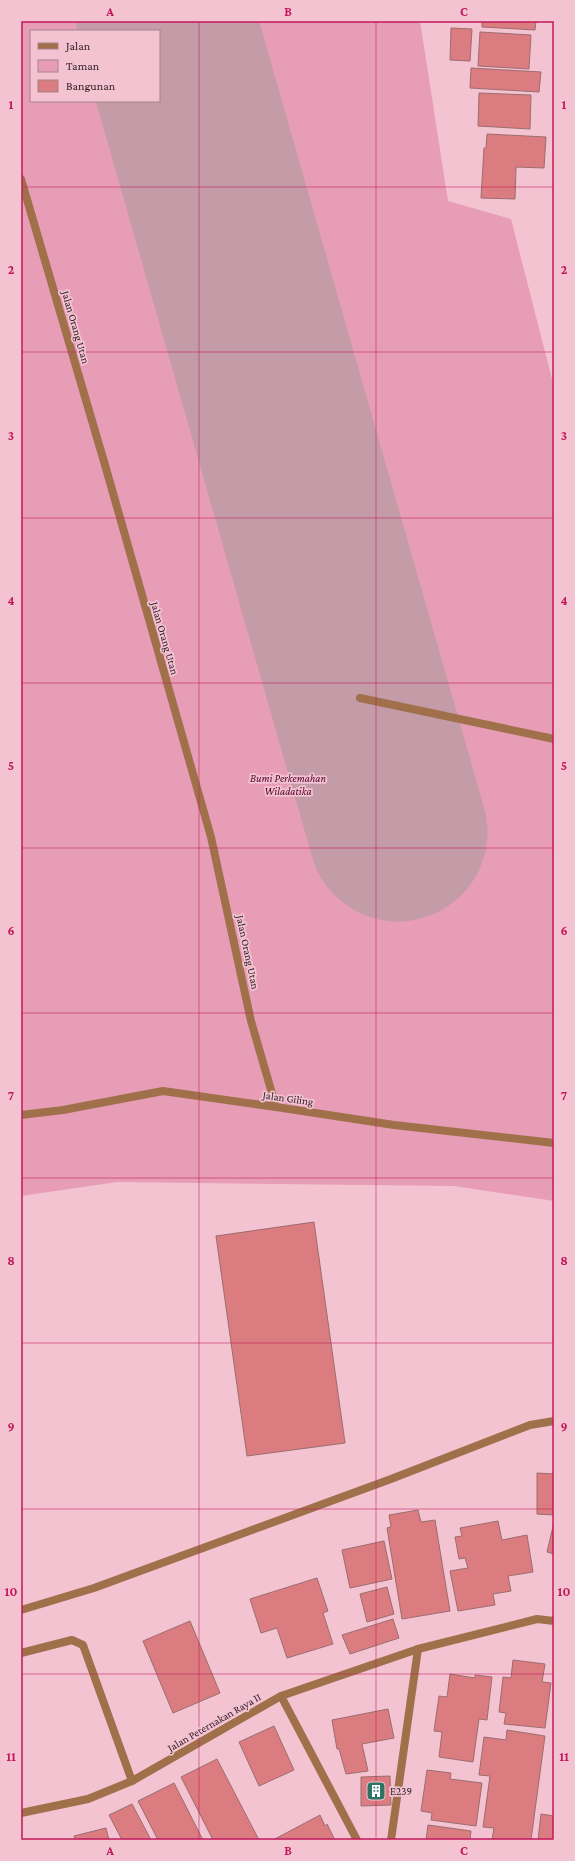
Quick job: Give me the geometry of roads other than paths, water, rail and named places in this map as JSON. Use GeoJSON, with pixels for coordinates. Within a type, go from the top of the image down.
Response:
{"type":"FeatureCollection","features":[{"type":"Feature","properties":{"kind":"street","name":"Jalan Orang Utan"},"geometry":{"type":"LineString","coordinates":[[21,179],[105,465],[211,837],[252,1021],[276,1107]]}},
{"type":"Feature","properties":{"kind":"street"},"geometry":{"type":"LineString","coordinates":[[360,698],[554,739]]}},
{"type":"Feature","properties":{"kind":"street","name":"Jalan Giling"},"geometry":{"type":"LineString","coordinates":[[21,1115],[63,1110],[163,1090],[394,1125],[554,1143]]}},
{"type":"Feature","properties":{"kind":"street"},"geometry":{"type":"LineString","coordinates":[[21,1610],[116,1580],[377,1484],[530,1424],[554,1421]]}},
{"type":"Feature","properties":{"kind":"street","name":"Jalan Peternakan Raya II"},"geometry":{"type":"LineString","coordinates":[[21,1813],[88,1799],[132,1781],[281,1696],[418,1649],[537,1619],[554,1620]]}},
{"type":"Feature","properties":{"kind":"street"},"geometry":{"type":"LineString","coordinates":[[21,1653],[72,1640],[83,1645],[132,1781]]}},
{"type":"Feature","properties":{"kind":"street"},"geometry":{"type":"LineString","coordinates":[[391,1840],[418,1649]]}},
{"type":"Feature","properties":{"kind":"street"},"geometry":{"type":"LineString","coordinates":[[281,1696],[358,1840]]}},
{"type":"Feature","properties":{"kind":"place","name":"E239"},"geometry":{"type":"Point","coordinates":[376,1791]}},
{"type":"Feature","properties":{"kind":"park label","name":"Bumi Perkemahan Wiladatika"},"geometry":{"type":"Point","coordinates":[288,784]}}]}
